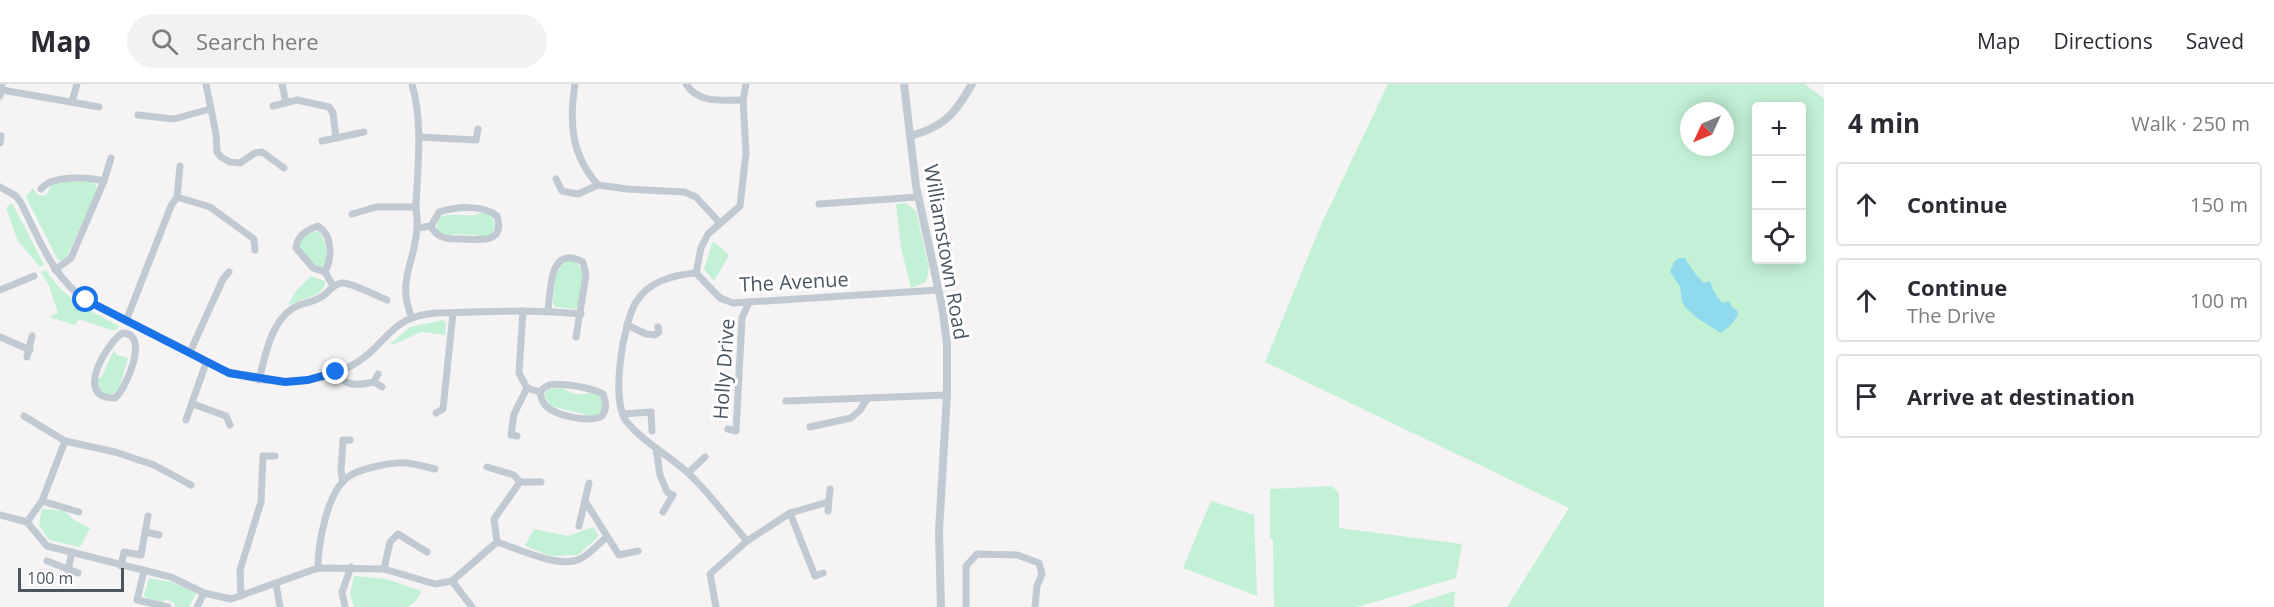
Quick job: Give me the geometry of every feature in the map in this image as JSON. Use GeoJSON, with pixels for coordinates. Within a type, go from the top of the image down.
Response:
{"type":"FeatureCollection","features":[{"type":"Feature","properties":{"kind":"street"},"geometry":{"type":"LineString","coordinates":[[72,102],[77,84]]}},
{"type":"Feature","properties":{"kind":"street"},"geometry":{"type":"LineString","coordinates":[[206,84],[217,152],[221,157],[230,162],[240,163],[255,153],[262,152],[284,168]]}},
{"type":"Feature","properties":{"kind":"street"},"geometry":{"type":"LineString","coordinates":[[282,84],[286,103]]}},
{"type":"Feature","properties":{"kind":"street"},"geometry":{"type":"LineString","coordinates":[[412,84],[416,97],[419,136],[417,228],[404,293],[412,318]]}},
{"type":"Feature","properties":{"kind":"street"},"geometry":{"type":"LineString","coordinates":[[574,84],[572,101],[575,147],[587,173],[598,185]]}},
{"type":"Feature","properties":{"kind":"street"},"geometry":{"type":"LineString","coordinates":[[686,84],[691,92],[702,99],[743,100]]}},
{"type":"Feature","properties":{"kind":"street"},"geometry":{"type":"LineString","coordinates":[[746,84],[743,100],[746,153],[740,206],[708,234],[701,248],[696,273],[674,275],[651,286],[636,301],[627,325],[619,375],[619,404],[625,421],[688,472],[747,541]]}},
{"type":"Feature","properties":{"kind":"street","name":"Williamstown Road"},"geometry":{"type":"LineString","coordinates":[[904,84],[918,197],[939,290],[947,344],[947,395],[939,531],[941,607]]}},
{"type":"Feature","properties":{"kind":"street"},"geometry":{"type":"LineString","coordinates":[[910,136],[944,123],[958,107],[972,84]]}},
{"type":"Feature","properties":{"kind":"street"},"geometry":{"type":"LineString","coordinates":[[1,90],[99,107]]}},
{"type":"Feature","properties":{"kind":"street"},"geometry":{"type":"LineString","coordinates":[[273,106],[297,100],[329,107],[333,113],[336,138]]}},
{"type":"Feature","properties":{"kind":"street"},"geometry":{"type":"LineString","coordinates":[[138,115],[174,119],[210,109]]}},
{"type":"Feature","properties":{"kind":"street"},"geometry":{"type":"LineString","coordinates":[[419,136],[476,141],[478,129]]}},
{"type":"Feature","properties":{"kind":"street"},"geometry":{"type":"LineString","coordinates":[[322,141],[364,132]]}},
{"type":"Feature","properties":{"kind":"street"},"geometry":{"type":"LineString","coordinates":[[55,270],[71,258],[104,181],[111,158]]}},
{"type":"Feature","properties":{"kind":"street"},"geometry":{"type":"LineString","coordinates":[[127,333],[171,206],[177,197],[180,166]]}},
{"type":"Feature","properties":{"kind":"street"},"geometry":{"type":"LineString","coordinates":[[41,189],[45,182],[53,180],[93,178],[104,181]]}},
{"type":"Feature","properties":{"kind":"street"},"geometry":{"type":"LineString","coordinates":[[556,179],[562,191],[578,194],[598,185],[684,192],[696,197],[720,223]]}},
{"type":"Feature","properties":{"kind":"street"},"geometry":{"type":"LineString","coordinates":[[0,187],[21,202],[55,270],[70,289],[190,352],[206,363],[229,373],[259,380],[285,382],[308,380],[336,372],[366,356],[403,323],[412,318],[434,313],[548,310],[581,314]]}},
{"type":"Feature","properties":{"kind":"street"},"geometry":{"type":"LineString","coordinates":[[177,197],[210,207],[254,239],[255,250]]}},
{"type":"Feature","properties":{"kind":"street"},"geometry":{"type":"LineString","coordinates":[[819,204],[918,197]]}},
{"type":"Feature","properties":{"kind":"street"},"geometry":{"type":"LineString","coordinates":[[352,214],[376,207],[416,207]]}},
{"type":"Feature","properties":{"kind":"street"},"geometry":{"type":"LineString","coordinates":[[417,228],[430,226],[439,212],[448,209],[485,209],[497,216],[499,230],[495,235],[484,240],[447,238],[435,233],[430,226]]}},
{"type":"Feature","properties":{"kind":"street"},"geometry":{"type":"LineString","coordinates":[[325,272],[330,255],[326,235],[318,226],[298,238],[296,248],[313,268],[325,272],[333,286]]}},
{"type":"Feature","properties":{"kind":"street"},"geometry":{"type":"LineString","coordinates":[[548,310],[554,271],[562,260],[566,257],[574,257],[583,262],[586,268],[576,337]]}},
{"type":"Feature","properties":{"kind":"street"},"geometry":{"type":"LineString","coordinates":[[190,352],[223,279],[230,272]]}},
{"type":"Feature","properties":{"kind":"street","name":"The Avenue"},"geometry":{"type":"LineString","coordinates":[[696,273],[720,298],[732,303],[939,290]]}},
{"type":"Feature","properties":{"kind":"street"},"geometry":{"type":"LineString","coordinates":[[0,290],[34,276]]}},
{"type":"Feature","properties":{"kind":"street"},"geometry":{"type":"LineString","coordinates":[[259,380],[267,349],[283,317],[293,308],[321,297],[333,286],[344,283],[387,300]]}},
{"type":"Feature","properties":{"kind":"street","name":"Holly Drive"},"geometry":{"type":"LineString","coordinates":[[728,429],[736,431],[742,318],[749,302]]}},
{"type":"Feature","properties":{"kind":"street"},"geometry":{"type":"LineString","coordinates":[[523,310],[519,373],[527,388],[540,392]]}},
{"type":"Feature","properties":{"kind":"street"},"geometry":{"type":"LineString","coordinates":[[436,413],[443,408],[453,313]]}},
{"type":"Feature","properties":{"kind":"street"},"geometry":{"type":"LineString","coordinates":[[627,325],[646,334],[655,335],[659,332],[658,327]]}},
{"type":"Feature","properties":{"kind":"street"},"geometry":{"type":"LineString","coordinates":[[127,333],[136,343],[136,351],[125,387],[115,398],[104,397],[96,392],[93,384],[100,362],[118,336],[127,333]]}},
{"type":"Feature","properties":{"kind":"street"},"geometry":{"type":"LineString","coordinates":[[0,337],[28,353],[32,336]]}},
{"type":"Feature","properties":{"kind":"street"},"geometry":{"type":"LineString","coordinates":[[186,420],[206,363]]}},
{"type":"Feature","properties":{"kind":"street"},"geometry":{"type":"LineString","coordinates":[[336,372],[340,379],[351,385],[374,382],[382,387]]}},
{"type":"Feature","properties":{"kind":"street"},"geometry":{"type":"LineString","coordinates":[[374,382],[378,374]]}},
{"type":"Feature","properties":{"kind":"street"},"geometry":{"type":"LineString","coordinates":[[557,384],[595,389],[603,394],[606,403],[605,410],[602,416],[588,420],[553,411],[542,401],[540,392],[548,385],[557,384]]}},
{"type":"Feature","properties":{"kind":"street"},"geometry":{"type":"LineString","coordinates":[[517,436],[510,435],[514,414],[527,388]]}},
{"type":"Feature","properties":{"kind":"street"},"geometry":{"type":"LineString","coordinates":[[786,402],[947,395]]}},
{"type":"Feature","properties":{"kind":"street"},"geometry":{"type":"LineString","coordinates":[[810,427],[851,418],[867,399]]}},
{"type":"Feature","properties":{"kind":"street"},"geometry":{"type":"LineString","coordinates":[[193,404],[226,417],[230,425]]}},
{"type":"Feature","properties":{"kind":"street"},"geometry":{"type":"LineString","coordinates":[[443,408],[450,415]]}},
{"type":"Feature","properties":{"kind":"street"},"geometry":{"type":"LineString","coordinates":[[226,417],[234,411]]}},
{"type":"Feature","properties":{"kind":"street"},"geometry":{"type":"LineString","coordinates":[[623,414],[651,412],[652,431]]}},
{"type":"Feature","properties":{"kind":"street"},"geometry":{"type":"LineString","coordinates":[[24,416],[65,441],[115,452],[154,465],[191,485]]}},
{"type":"Feature","properties":{"kind":"street"},"geometry":{"type":"LineString","coordinates":[[343,482],[341,471],[343,440],[350,440]]}},
{"type":"Feature","properties":{"kind":"street"},"geometry":{"type":"LineString","coordinates":[[27,522],[42,501],[65,441]]}},
{"type":"Feature","properties":{"kind":"street"},"geometry":{"type":"LineString","coordinates":[[656,448],[660,475],[668,492],[673,495],[663,512]]}},
{"type":"Feature","properties":{"kind":"street"},"geometry":{"type":"LineString","coordinates":[[241,596],[240,570],[261,502],[262,456],[275,456]]}},
{"type":"Feature","properties":{"kind":"street"},"geometry":{"type":"LineString","coordinates":[[688,472],[705,457]]}},
{"type":"Feature","properties":{"kind":"street"},"geometry":{"type":"LineString","coordinates":[[318,568],[318,548],[335,491],[348,476],[378,466],[406,463],[435,469]]}},
{"type":"Feature","properties":{"kind":"street"},"geometry":{"type":"LineString","coordinates":[[487,467],[514,475],[520,482],[541,482]]}},
{"type":"Feature","properties":{"kind":"street"},"geometry":{"type":"LineString","coordinates":[[497,542],[494,519],[520,482]]}},
{"type":"Feature","properties":{"kind":"street"},"geometry":{"type":"LineString","coordinates":[[579,526],[589,483]]}},
{"type":"Feature","properties":{"kind":"street"},"geometry":{"type":"LineString","coordinates":[[828,511],[830,489]]}},
{"type":"Feature","properties":{"kind":"street"},"geometry":{"type":"LineString","coordinates":[[42,501],[79,512]]}},
{"type":"Feature","properties":{"kind":"street"},"geometry":{"type":"LineString","coordinates":[[585,501],[619,555],[638,551]]}},
{"type":"Feature","properties":{"kind":"street"},"geometry":{"type":"LineString","coordinates":[[716,607],[710,574],[747,541],[790,513],[828,502]]}},
{"type":"Feature","properties":{"kind":"street"},"geometry":{"type":"LineString","coordinates":[[790,513],[814,576],[823,573]]}},
{"type":"Feature","properties":{"kind":"street"},"geometry":{"type":"LineString","coordinates":[[0,515],[27,522],[47,546],[171,577],[204,593],[231,599],[318,568],[384,569],[435,585],[452,581],[497,542]]}},
{"type":"Feature","properties":{"kind":"street"},"geometry":{"type":"LineString","coordinates":[[121,566],[124,552],[141,555],[148,516]]}},
{"type":"Feature","properties":{"kind":"street"},"geometry":{"type":"LineString","coordinates":[[146,532],[159,535]]}},
{"type":"Feature","properties":{"kind":"street"},"geometry":{"type":"LineString","coordinates":[[384,569],[390,542],[398,534],[427,552]]}},
{"type":"Feature","properties":{"kind":"street"},"geometry":{"type":"LineString","coordinates":[[497,542],[527,551],[549,561],[566,561],[580,559],[606,537]]}},
{"type":"Feature","properties":{"kind":"street"},"geometry":{"type":"LineString","coordinates":[[68,570],[72,552]]}},
{"type":"Feature","properties":{"kind":"street"},"geometry":{"type":"LineString","coordinates":[[966,607],[967,562],[977,554],[1017,555],[1039,563],[1042,574],[1037,586],[1035,607]]}},
{"type":"Feature","properties":{"kind":"street"},"geometry":{"type":"LineString","coordinates":[[47,561],[78,573]]}},
{"type":"Feature","properties":{"kind":"street"},"geometry":{"type":"LineString","coordinates":[[345,607],[342,592],[351,567]]}},
{"type":"Feature","properties":{"kind":"street"},"geometry":{"type":"LineString","coordinates":[[144,571],[136,604],[168,607]]}},
{"type":"Feature","properties":{"kind":"street"},"geometry":{"type":"LineString","coordinates":[[452,581],[472,607]]}},
{"type":"Feature","properties":{"kind":"street"},"geometry":{"type":"LineString","coordinates":[[276,584],[280,607]]}},
{"type":"Feature","properties":{"kind":"street"},"geometry":{"type":"LineString","coordinates":[[197,607],[204,593]]}},
{"type":"Feature","properties":{"kind":"green space"},"geometry":{"type":"Polygon","coordinates":[[[1388,84],[1805,84],[1824,99],[1824,607],[1507,607],[1569,508],[1265,362],[1321,225],[1388,84]]]}},
{"type":"Feature","properties":{"kind":"green space"},"geometry":{"type":"Polygon","coordinates":[[[93,182],[97,190],[67,256],[63,260],[58,260],[26,197],[33,188],[38,195],[44,196],[48,193],[51,184],[93,182]]]}},
{"type":"Feature","properties":{"kind":"green space"},"geometry":{"type":"Polygon","coordinates":[[[12,203],[44,265],[40,267],[18,241],[6,208],[12,203]]]}},
{"type":"Feature","properties":{"kind":"green space"},"geometry":{"type":"Polygon","coordinates":[[[906,203],[916,211],[929,268],[926,282],[911,288],[901,248],[896,204],[906,203]]]}},
{"type":"Feature","properties":{"kind":"green space"},"geometry":{"type":"Polygon","coordinates":[[[483,212],[492,216],[495,226],[492,234],[480,237],[478,235],[447,235],[437,230],[438,218],[483,212]]]}},
{"type":"Feature","properties":{"kind":"green space"},"geometry":{"type":"Polygon","coordinates":[[[319,231],[326,249],[323,267],[312,264],[299,248],[301,240],[319,231]]]}},
{"type":"Feature","properties":{"kind":"green space"},"geometry":{"type":"Polygon","coordinates":[[[713,241],[729,255],[714,281],[704,269],[713,241]]]}},
{"type":"Feature","properties":{"kind":"green space"},"geometry":{"type":"Polygon","coordinates":[[[567,261],[575,261],[583,271],[579,306],[575,309],[556,307],[553,304],[557,274],[567,261]]]}},
{"type":"Feature","properties":{"kind":"green space"},"geometry":{"type":"Polygon","coordinates":[[[46,270],[70,297],[119,326],[116,330],[79,319],[75,325],[49,317],[58,313],[49,286],[41,272],[46,270]]]}},
{"type":"Feature","properties":{"kind":"green space"},"geometry":{"type":"Polygon","coordinates":[[[311,276],[325,281],[321,291],[288,305],[296,291],[311,276]]]}},
{"type":"Feature","properties":{"kind":"green space"},"geometry":{"type":"Polygon","coordinates":[[[443,320],[446,323],[445,335],[421,332],[389,345],[410,327],[443,320]]]}},
{"type":"Feature","properties":{"kind":"green space"},"geometry":{"type":"Polygon","coordinates":[[[114,350],[117,355],[128,358],[118,392],[106,395],[98,388],[98,378],[101,378],[114,350]]]}},
{"type":"Feature","properties":{"kind":"green space"},"geometry":{"type":"Polygon","coordinates":[[[563,388],[572,393],[591,392],[600,396],[602,406],[599,415],[587,417],[584,414],[551,406],[544,395],[548,389],[563,388]]]}},
{"type":"Feature","properties":{"kind":"green space"},"geometry":{"type":"Polygon","coordinates":[[[1332,486],[1339,493],[1339,528],[1462,544],[1456,578],[1357,607],[1274,607],[1270,489],[1332,486]]]}},
{"type":"Feature","properties":{"kind":"green space"},"geometry":{"type":"Polygon","coordinates":[[[1211,501],[1254,515],[1257,596],[1183,568],[1211,501]]]}},
{"type":"Feature","properties":{"kind":"green space"},"geometry":{"type":"Polygon","coordinates":[[[42,509],[64,511],[74,520],[90,528],[80,547],[49,540],[39,525],[42,509]]]}},
{"type":"Feature","properties":{"kind":"green space"},"geometry":{"type":"Polygon","coordinates":[[[593,527],[599,536],[578,555],[551,556],[525,546],[534,529],[568,536],[593,527]]]}},
{"type":"Feature","properties":{"kind":"green space"},"geometry":{"type":"Polygon","coordinates":[[[354,576],[386,579],[422,591],[416,601],[408,607],[354,607],[350,594],[354,576]]]}},
{"type":"Feature","properties":{"kind":"green space"},"geometry":{"type":"Polygon","coordinates":[[[149,578],[171,582],[196,593],[189,607],[175,607],[174,603],[165,599],[162,602],[146,598],[144,595],[149,578]]]}},
{"type":"Feature","properties":{"kind":"green space"},"geometry":{"type":"Polygon","coordinates":[[[1455,591],[1454,607],[1406,607],[1455,591]]]}},
{"type":"Feature","properties":{"kind":"water"},"geometry":{"type":"Polygon","coordinates":[[[1679,258],[1685,258],[1704,283],[1710,281],[1722,303],[1729,301],[1737,310],[1738,315],[1721,333],[1697,318],[1685,307],[1680,286],[1670,272],[1674,262],[1679,258]]]}},
{"type":"Feature","properties":{"kind":"route"},"geometry":{"type":"LineString","coordinates":[[86,300],[229,373],[259,380],[285,382],[308,380],[336,372]]}}]}
